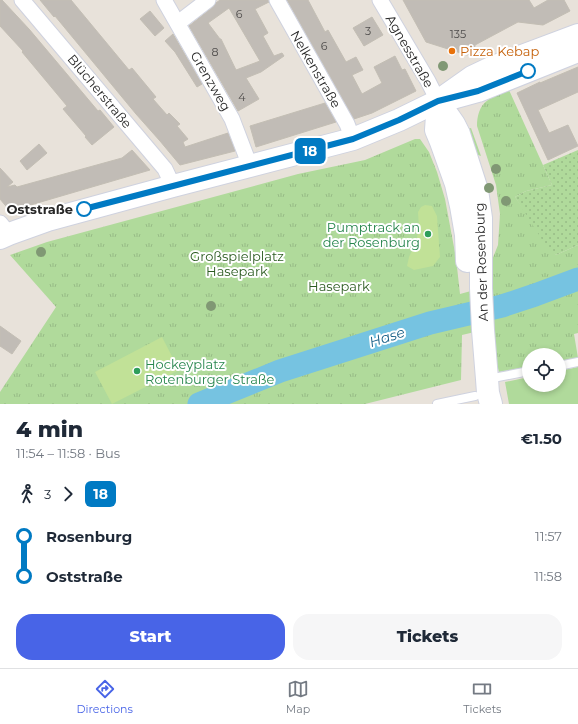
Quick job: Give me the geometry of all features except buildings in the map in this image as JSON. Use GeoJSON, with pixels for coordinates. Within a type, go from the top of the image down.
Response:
{"type":"FeatureCollection","features":[{"type":"Feature","properties":{"kind":"main road"},"geometry":{"type":"LineString","coordinates":[[3,232],[353,139],[399,120],[438,101],[472,77],[578,35]]}},
{"type":"Feature","properties":{"kind":"main road"},"geometry":{"type":"LineString","coordinates":[[438,101],[478,91],[578,51]]}},
{"type":"Feature","properties":{"kind":"main road","name":"An der Rosenburg"},"geometry":{"type":"LineString","coordinates":[[438,101],[436,130],[456,184],[475,290],[482,396]]}},
{"type":"Feature","properties":{"kind":"street","name":"Blücherstraße"},"geometry":{"type":"LineString","coordinates":[[22,0],[165,169],[173,186]]}},
{"type":"Feature","properties":{"kind":"street","name":"Grenzweg"},"geometry":{"type":"LineString","coordinates":[[164,0],[232,119],[250,166]]}},
{"type":"Feature","properties":{"kind":"street"},"geometry":{"type":"LineString","coordinates":[[178,23],[208,0]]}},
{"type":"Feature","properties":{"kind":"street","name":"Nelkenstraße"},"geometry":{"type":"LineString","coordinates":[[276,0],[347,124],[353,139]]}},
{"type":"Feature","properties":{"kind":"street","name":"Agnesstraße"},"geometry":{"type":"LineString","coordinates":[[380,0],[428,81],[438,101]]}},
{"type":"Feature","properties":{"kind":"lane"},"geometry":{"type":"LineString","coordinates":[[566,365],[578,362]]}},
{"type":"Feature","properties":{"kind":"lane"},"geometry":{"type":"LineString","coordinates":[[437,404],[482,396],[522,375]]}},
{"type":"Feature","properties":{"kind":"green space","name":"Hasepark"},"geometry":{"type":"Polygon","coordinates":[[[509,90],[552,185],[526,191],[515,197],[556,255],[578,245],[578,333],[574,334],[578,358],[566,360],[566,348],[522,348],[522,368],[499,372],[492,345],[483,330],[462,335],[461,380],[365,404],[0,404],[0,392],[56,307],[10,255],[47,242],[298,174],[365,160],[415,139],[420,139],[429,152],[445,199],[456,258],[460,294],[489,286],[490,265],[498,245],[500,214],[496,185],[477,126],[477,119],[482,105],[493,97],[509,90]]]}},
{"type":"Feature","properties":{"kind":"green space"},"geometry":{"type":"Polygon","coordinates":[[[471,128],[481,156],[475,154],[467,129],[471,128]]]}},
{"type":"Feature","properties":{"kind":"green space"},"geometry":{"type":"Polygon","coordinates":[[[578,150],[578,245],[556,255],[546,246],[515,197],[526,191],[552,185],[543,165],[578,150]]]}},
{"type":"Feature","properties":{"kind":"green space","name":"Pumptrack an der Rosenburg"},"geometry":{"type":"Polygon","coordinates":[[[425,205],[432,206],[437,216],[440,257],[433,266],[414,270],[407,266],[409,257],[416,242],[419,227],[418,212],[421,207],[425,205]]]}},
{"type":"Feature","properties":{"kind":"green space","name":"Hockeyplatz Rotenburger Straße"},"geometry":{"type":"Polygon","coordinates":[[[162,337],[179,370],[112,404],[95,372],[162,337]]]}},
{"type":"Feature","properties":{"kind":"green space"},"geometry":{"type":"Polygon","coordinates":[[[578,367],[578,404],[509,404],[505,382],[522,378],[522,392],[566,392],[566,370],[578,367]]]}},
{"type":"Feature","properties":{"kind":"waterway","name":"Hase"},"geometry":{"type":"LineString","coordinates":[[199,404],[280,371],[430,323],[502,306],[578,279]]}},
{"type":"Feature","properties":{"kind":"bus line","name":"18"},"geometry":{"type":"LineString","coordinates":[[84,209],[353,139],[399,120],[438,101],[478,91],[528,71]]}},
{"type":"Feature","properties":{"kind":"place","name":"Pizza Kebap"},"geometry":{"type":"Point","coordinates":[452,51]}},
{"type":"Feature","properties":{"kind":"place","name":"Oststraße"},"geometry":{"type":"Point","coordinates":[84,209]}},
{"type":"Feature","properties":{"kind":"place","name":"Pumptrack an der Rosenburg"},"geometry":{"type":"Point","coordinates":[428,234]}},
{"type":"Feature","properties":{"kind":"place","name":"Hockeyplatz Rotenburger Straße"},"geometry":{"type":"Point","coordinates":[137,371]}},
{"type":"Feature","properties":{"kind":"park label","name":"Großspielplatz Hasepark"},"geometry":{"type":"Point","coordinates":[237,264]}}]}
